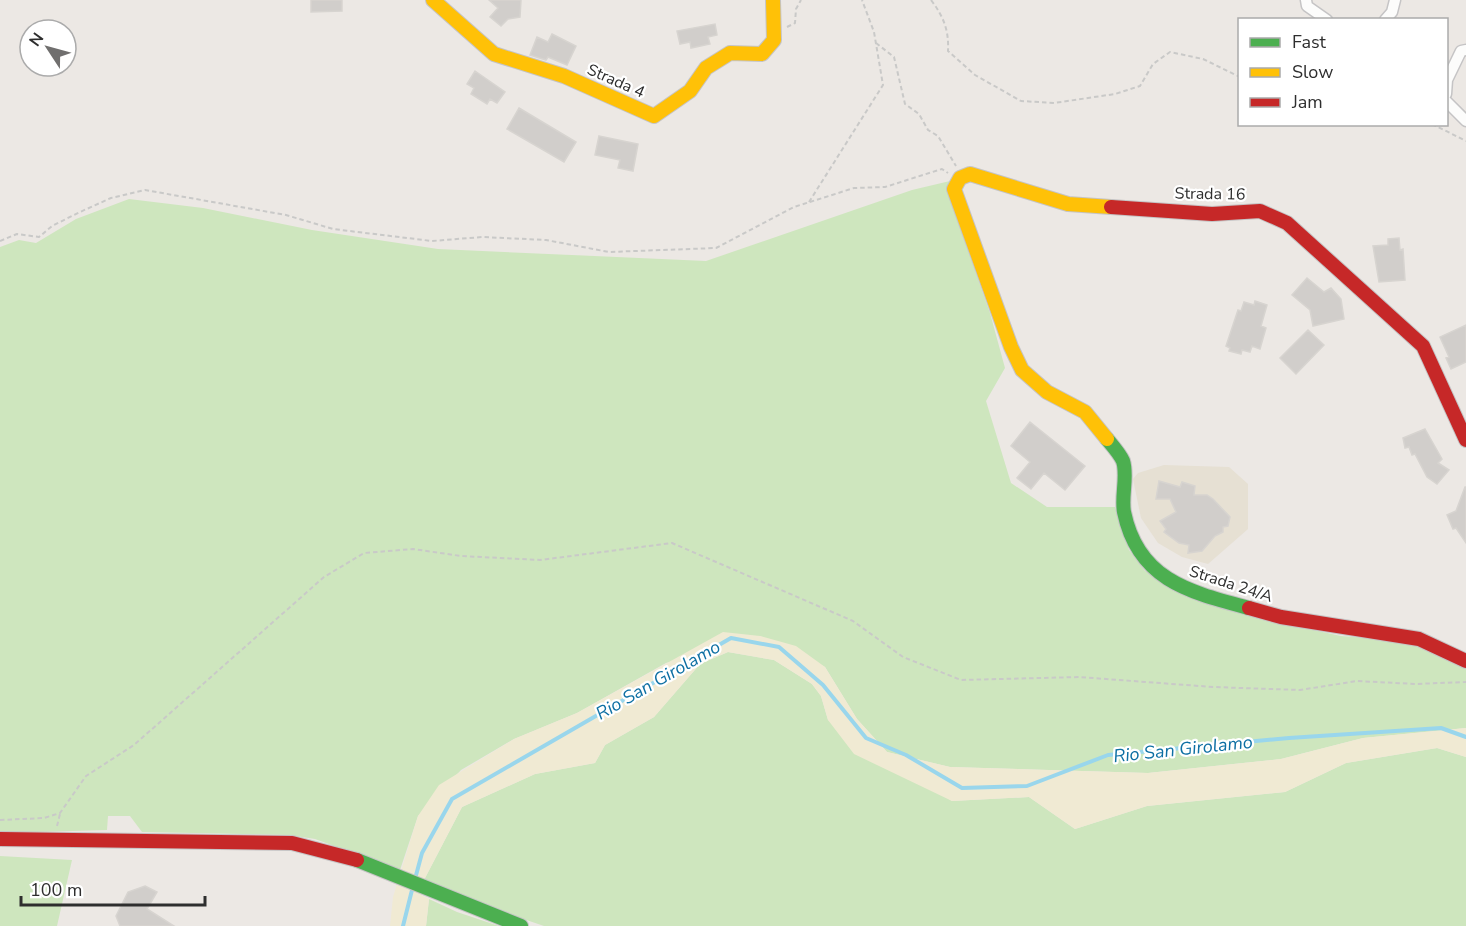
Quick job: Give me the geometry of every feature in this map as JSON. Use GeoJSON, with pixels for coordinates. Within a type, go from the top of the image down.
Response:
{"type":"FeatureCollection","features":[{"type":"Feature","properties":{"kind":"street","name":"Strada 4"},"geometry":{"type":"LineString","coordinates":[[433,0],[494,54],[564,76],[654,116],[690,91],[706,68],[730,53],[762,54],[774,40],[773,0]]}},
{"type":"Feature","properties":{"kind":"street"},"geometry":{"type":"LineString","coordinates":[[1305,0],[1307,6],[1324,18]]}},
{"type":"Feature","properties":{"kind":"street"},"geometry":{"type":"LineString","coordinates":[[1387,18],[1392,12],[1395,0]]}},
{"type":"Feature","properties":{"kind":"street"},"geometry":{"type":"LineString","coordinates":[[1448,78],[1461,51],[1466,50]]}},
{"type":"Feature","properties":{"kind":"street"},"geometry":{"type":"LineString","coordinates":[[1448,103],[1466,121]]}},
{"type":"Feature","properties":{"kind":"street","name":"Strada 16"},"geometry":{"type":"LineString","coordinates":[[959,178],[975,175],[1068,204],[1212,214],[1260,211],[1287,223],[1423,346],[1466,440]]}},
{"type":"Feature","properties":{"kind":"street","name":"Strada 24/A"},"geometry":{"type":"LineString","coordinates":[[959,178],[954,193],[1011,347],[1022,370],[1047,392],[1084,412],[1100,428],[1123,462],[1124,510],[1133,542],[1151,568],[1182,587],[1210,598],[1281,618],[1419,639],[1466,662]]}},
{"type":"Feature","properties":{"kind":"street"},"geometry":{"type":"LineString","coordinates":[[0,840],[292,843],[331,851],[398,876],[480,913],[521,926]]}},
{"type":"Feature","properties":{"kind":"path"},"geometry":{"type":"LineString","coordinates":[[774,24],[778,27],[791,26],[795,23],[796,9],[801,0]]}},
{"type":"Feature","properties":{"kind":"path"},"geometry":{"type":"LineString","coordinates":[[809,202],[884,85],[876,43],[862,0]]}},
{"type":"Feature","properties":{"kind":"path"},"geometry":{"type":"LineString","coordinates":[[931,0],[940,12],[949,32],[948,51],[975,75],[1021,101],[1054,103],[1115,94],[1140,86],[1153,64],[1170,52],[1203,59],[1238,76]]}},
{"type":"Feature","properties":{"kind":"path"},"geometry":{"type":"LineString","coordinates":[[876,43],[894,57],[905,104],[919,114],[928,130],[938,136],[959,178]]}},
{"type":"Feature","properties":{"kind":"path"},"geometry":{"type":"LineString","coordinates":[[1436,126],[1466,141]]}},
{"type":"Feature","properties":{"kind":"path"},"geometry":{"type":"LineString","coordinates":[[0,241],[17,234],[39,237],[52,226],[111,198],[145,190],[286,215],[333,229],[432,241],[482,237],[546,240],[609,252],[716,248],[794,207],[854,188],[885,187],[942,169],[959,178]]}},
{"type":"Feature","properties":{"kind":"path"},"geometry":{"type":"LineString","coordinates":[[0,820],[44,818],[60,813],[86,776],[134,745],[324,577],[364,554],[413,549],[461,556],[540,560],[672,543],[853,621],[903,657],[961,680],[1079,677],[1213,687],[1300,690],[1357,681],[1415,684],[1466,682]]}},
{"type":"Feature","properties":{"kind":"shaded area"},"geometry":{"type":"Polygon","coordinates":[[[1164,465],[1229,467],[1248,484],[1248,529],[1208,564],[1182,557],[1158,543],[1141,518],[1133,479],[1138,473],[1164,465]]]}},
{"type":"Feature","properties":{"kind":"green space"},"geometry":{"type":"Polygon","coordinates":[[[950,181],[953,208],[990,313],[1005,368],[986,401],[1011,483],[1047,507],[1115,507],[1129,550],[1145,571],[1277,622],[1341,636],[1407,641],[1466,669],[1466,728],[1363,738],[1281,759],[1148,773],[950,767],[887,752],[857,719],[825,667],[760,636],[666,663],[577,713],[514,739],[461,770],[418,816],[400,870],[315,839],[289,835],[142,832],[130,816],[108,816],[107,830],[0,833],[0,247],[19,240],[36,243],[76,219],[129,199],[203,208],[312,230],[438,249],[706,261],[912,190],[950,181]]]}},
{"type":"Feature","properties":{"kind":"green space"},"geometry":{"type":"Polygon","coordinates":[[[728,652],[774,660],[812,684],[821,696],[828,720],[952,801],[1029,797],[1075,829],[1147,806],[1285,792],[1346,763],[1437,748],[1466,757],[1466,926],[544,926],[465,899],[424,880],[462,807],[535,774],[595,763],[605,745],[654,717],[700,664],[728,652]]]}},
{"type":"Feature","properties":{"kind":"green space"},"geometry":{"type":"Polygon","coordinates":[[[0,856],[72,860],[57,926],[0,926],[0,856]]]}},
{"type":"Feature","properties":{"kind":"green space"},"geometry":{"type":"Polygon","coordinates":[[[429,899],[457,912],[499,926],[426,926],[429,899]]]}},
{"type":"Feature","properties":{"kind":"sand"},"geometry":{"type":"Polygon","coordinates":[[[723,632],[760,636],[796,646],[825,667],[857,719],[887,752],[950,767],[1148,773],[1281,759],[1363,738],[1466,728],[1466,757],[1437,748],[1346,763],[1285,792],[1147,806],[1075,829],[1029,797],[952,801],[854,754],[828,720],[821,696],[812,684],[774,660],[728,652],[700,664],[654,717],[605,745],[595,763],[535,774],[462,807],[424,880],[421,895],[429,899],[426,926],[390,926],[393,897],[418,816],[439,785],[514,739],[577,713],[723,632]]]}},
{"type":"Feature","properties":{"kind":"building"},"geometry":{"type":"Polygon","coordinates":[[[311,0],[342,0],[342,11],[311,12],[311,0]]]}},
{"type":"Feature","properties":{"kind":"building"},"geometry":{"type":"Polygon","coordinates":[[[489,0],[521,0],[520,17],[508,19],[501,26],[490,17],[498,8],[489,0]]]}},
{"type":"Feature","properties":{"kind":"building"},"geometry":{"type":"Polygon","coordinates":[[[715,24],[717,35],[708,37],[710,44],[691,48],[690,42],[680,44],[677,31],[715,24]]]}},
{"type":"Feature","properties":{"kind":"building"},"geometry":{"type":"Polygon","coordinates":[[[552,34],[576,46],[567,65],[548,57],[546,60],[530,55],[537,37],[548,42],[552,34]]]}},
{"type":"Feature","properties":{"kind":"building"},"geometry":{"type":"Polygon","coordinates":[[[475,71],[505,92],[497,103],[490,99],[487,104],[471,94],[474,88],[467,84],[475,71]]]}},
{"type":"Feature","properties":{"kind":"building"},"geometry":{"type":"Polygon","coordinates":[[[519,108],[576,142],[564,162],[507,129],[519,108]]]}},
{"type":"Feature","properties":{"kind":"building"},"geometry":{"type":"Polygon","coordinates":[[[599,136],[638,144],[633,171],[618,168],[620,160],[595,155],[599,136]]]}},
{"type":"Feature","properties":{"kind":"building"},"geometry":{"type":"Polygon","coordinates":[[[1399,238],[1400,250],[1403,249],[1405,280],[1379,282],[1373,246],[1388,245],[1388,239],[1399,238]]]}},
{"type":"Feature","properties":{"kind":"building"},"geometry":{"type":"Polygon","coordinates":[[[1307,278],[1324,292],[1331,288],[1341,299],[1344,319],[1313,326],[1310,310],[1292,295],[1307,278]]]}},
{"type":"Feature","properties":{"kind":"building"},"geometry":{"type":"Polygon","coordinates":[[[1255,301],[1267,305],[1261,326],[1266,328],[1260,349],[1252,346],[1250,352],[1242,350],[1241,354],[1229,351],[1230,348],[1226,346],[1238,310],[1241,311],[1244,302],[1254,305],[1255,301]]]}},
{"type":"Feature","properties":{"kind":"building"},"geometry":{"type":"Polygon","coordinates":[[[1466,325],[1466,362],[1451,369],[1446,358],[1449,357],[1440,337],[1466,325]]]}},
{"type":"Feature","properties":{"kind":"building"},"geometry":{"type":"Polygon","coordinates":[[[1308,330],[1324,345],[1296,374],[1280,358],[1308,330]]]}},
{"type":"Feature","properties":{"kind":"building"},"geometry":{"type":"Polygon","coordinates":[[[1030,422],[1085,466],[1065,490],[1044,473],[1031,489],[1017,478],[1030,462],[1011,446],[1030,422]]]}},
{"type":"Feature","properties":{"kind":"building"},"geometry":{"type":"Polygon","coordinates":[[[1425,429],[1442,459],[1438,463],[1449,470],[1437,484],[1427,477],[1409,447],[1405,448],[1403,438],[1425,429]]]}},
{"type":"Feature","properties":{"kind":"building"},"geometry":{"type":"Polygon","coordinates":[[[1159,481],[1180,487],[1182,482],[1195,486],[1194,495],[1207,495],[1230,517],[1228,526],[1223,527],[1223,532],[1215,536],[1202,551],[1188,553],[1189,545],[1179,543],[1164,532],[1166,529],[1160,521],[1176,512],[1170,499],[1156,499],[1159,481]]]}},
{"type":"Feature","properties":{"kind":"building"},"geometry":{"type":"Polygon","coordinates":[[[1465,487],[1466,543],[1456,528],[1453,529],[1447,515],[1456,511],[1465,487]]]}},
{"type":"Feature","properties":{"kind":"building"},"geometry":{"type":"Polygon","coordinates":[[[145,886],[157,892],[147,909],[174,926],[120,926],[116,916],[128,892],[145,886]]]}},
{"type":"Feature","properties":{"kind":"waterway","name":"Rio San Girolamo"},"geometry":{"type":"LineString","coordinates":[[415,879],[422,853],[452,799],[731,638],[779,647],[823,685],[866,738],[906,755],[962,788],[1027,786],[1108,755],[1289,738],[1441,728],[1466,737]]}},
{"type":"Feature","properties":{"kind":"waterway","name":"Rio San Girolamo"},"geometry":{"type":"LineString","coordinates":[[403,926],[413,886]]}},
{"type":"Feature","properties":{"kind":"traffic: fast"},"geometry":{"type":"LineString","coordinates":[[1107,439],[1123,461],[1124,512],[1131,535],[1141,553],[1169,580],[1206,596],[1249,608]]}},
{"type":"Feature","properties":{"kind":"traffic: fast"},"geometry":{"type":"LineString","coordinates":[[357,860],[521,926]]}},
{"type":"Feature","properties":{"kind":"traffic: slow"},"geometry":{"type":"LineString","coordinates":[[433,0],[494,54],[564,76],[654,116],[690,91],[706,68],[730,53],[762,54],[774,40],[773,0]]}},
{"type":"Feature","properties":{"kind":"traffic: slow"},"geometry":{"type":"LineString","coordinates":[[1107,439],[1085,412],[1047,392],[1022,370],[1011,347],[954,189],[960,178],[970,174],[1068,204],[1111,207]]}},
{"type":"Feature","properties":{"kind":"traffic: jam"},"geometry":{"type":"LineString","coordinates":[[1111,207],[1212,214],[1260,211],[1287,223],[1423,346],[1466,440]]}},
{"type":"Feature","properties":{"kind":"traffic: jam"},"geometry":{"type":"LineString","coordinates":[[1249,608],[1281,617],[1419,639],[1466,661]]}},
{"type":"Feature","properties":{"kind":"traffic: jam"},"geometry":{"type":"LineString","coordinates":[[0,839],[292,843],[357,860]]}}]}
